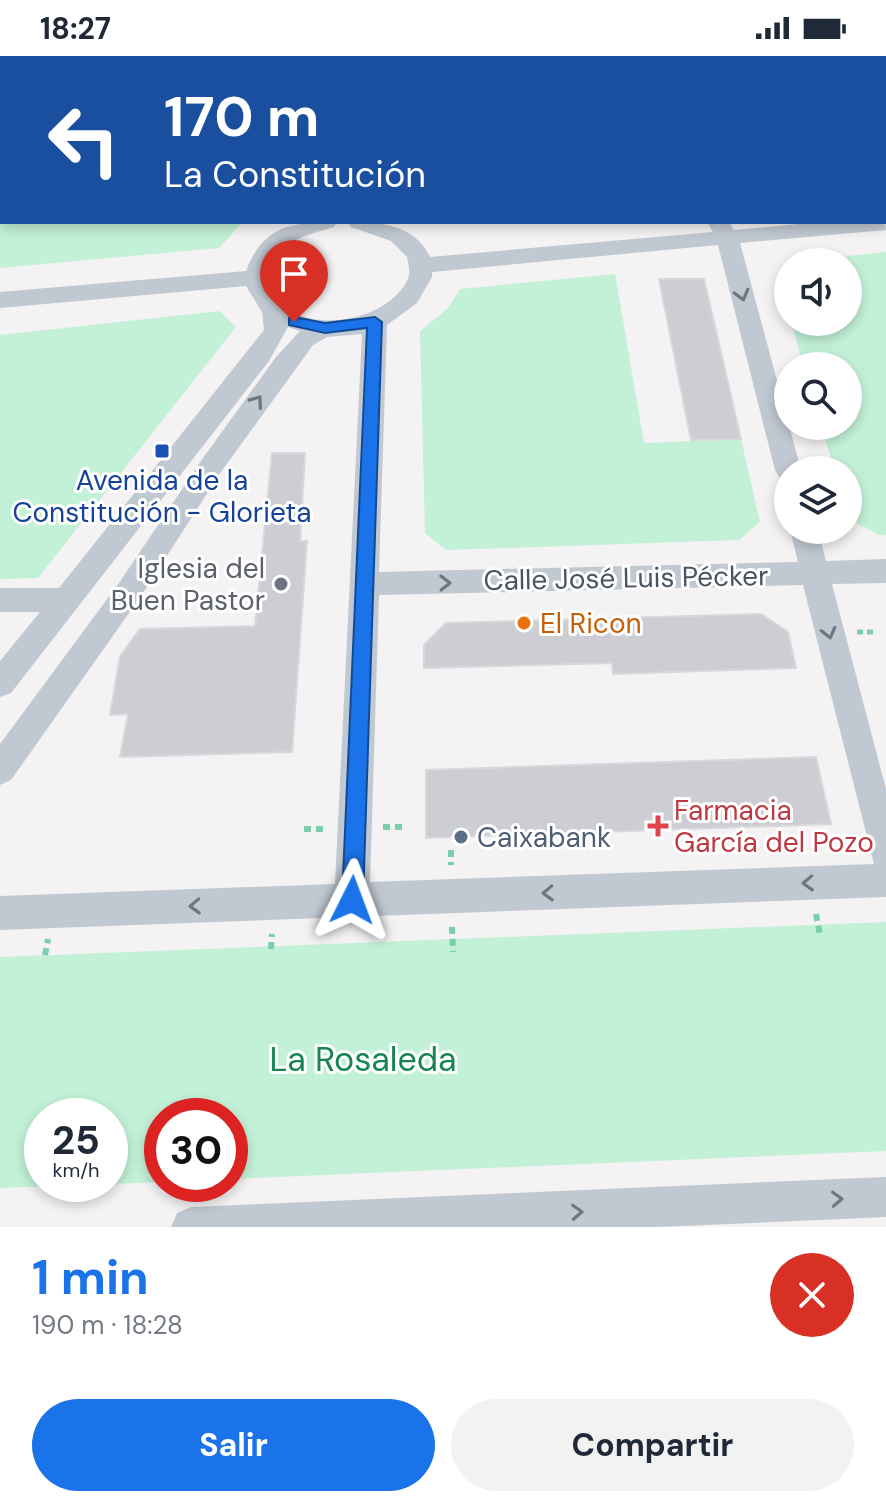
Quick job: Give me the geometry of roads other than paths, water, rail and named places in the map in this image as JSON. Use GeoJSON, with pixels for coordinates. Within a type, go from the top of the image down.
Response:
{"type":"FeatureCollection","features":[{"type":"Feature","properties":{"kind":"street"},"geometry":{"type":"LineString","coordinates":[[315,224],[289,229],[264,253],[255,278],[266,304],[274,311],[294,322],[325,328],[375,322],[407,303],[419,286],[422,265],[415,250],[397,234],[365,224]]}},
{"type":"Feature","properties":{"kind":"street"},"geometry":{"type":"LineString","coordinates":[[422,265],[723,229],[859,224]]}},
{"type":"Feature","properties":{"kind":"street"},"geometry":{"type":"LineString","coordinates":[[723,229],[784,456]]}},
{"type":"Feature","properties":{"kind":"street"},"geometry":{"type":"LineString","coordinates":[[0,300],[255,278]]}},
{"type":"Feature","properties":{"kind":"street"},"geometry":{"type":"LineString","coordinates":[[0,684],[182,457],[268,343],[276,330],[274,311]]}},
{"type":"Feature","properties":{"kind":"street"},"geometry":{"type":"LineString","coordinates":[[352,900],[367,584],[375,322]]}},
{"type":"Feature","properties":{"kind":"street"},"geometry":{"type":"LineString","coordinates":[[0,735],[212,465],[304,339],[325,328]]}},
{"type":"Feature","properties":{"kind":"street"},"geometry":{"type":"LineString","coordinates":[[0,708],[83,600],[182,457]]}},
{"type":"Feature","properties":{"kind":"street"},"geometry":{"type":"LineString","coordinates":[[0,770],[129,591],[212,465]]}},
{"type":"Feature","properties":{"kind":"street"},"geometry":{"type":"LineString","coordinates":[[808,544],[886,853]]}},
{"type":"Feature","properties":{"kind":"street","name":"Calle José Luis Pécker"},"geometry":{"type":"LineString","coordinates":[[367,584],[886,571]]}},
{"type":"Feature","properties":{"kind":"street"},"geometry":{"type":"LineString","coordinates":[[0,600],[66,600]]}},
{"type":"Feature","properties":{"kind":"street"},"geometry":{"type":"LineString","coordinates":[[0,913],[886,880]]}},
{"type":"Feature","properties":{"kind":"street"},"geometry":{"type":"LineString","coordinates":[[191,1227],[347,1225],[886,1197]]}},
{"type":"Feature","properties":{"kind":"place","name":"Avenida de la Constitución - Glorieta"},"geometry":{"type":"Point","coordinates":[162,451]}},
{"type":"Feature","properties":{"kind":"place","name":"Iglesia del Buen Pastor"},"geometry":{"type":"Point","coordinates":[281,584]}},
{"type":"Feature","properties":{"kind":"place","name":"El Ricon"},"geometry":{"type":"Point","coordinates":[524,623]}},
{"type":"Feature","properties":{"kind":"place","name":"Farmacia García del Pozo"},"geometry":{"type":"Point","coordinates":[658,826]}},
{"type":"Feature","properties":{"kind":"place","name":"Caixabank"},"geometry":{"type":"Point","coordinates":[461,837]}},
{"type":"Feature","properties":{"kind":"park label","name":"La Rosaleda"},"geometry":{"type":"Point","coordinates":[363,1059]}}]}
